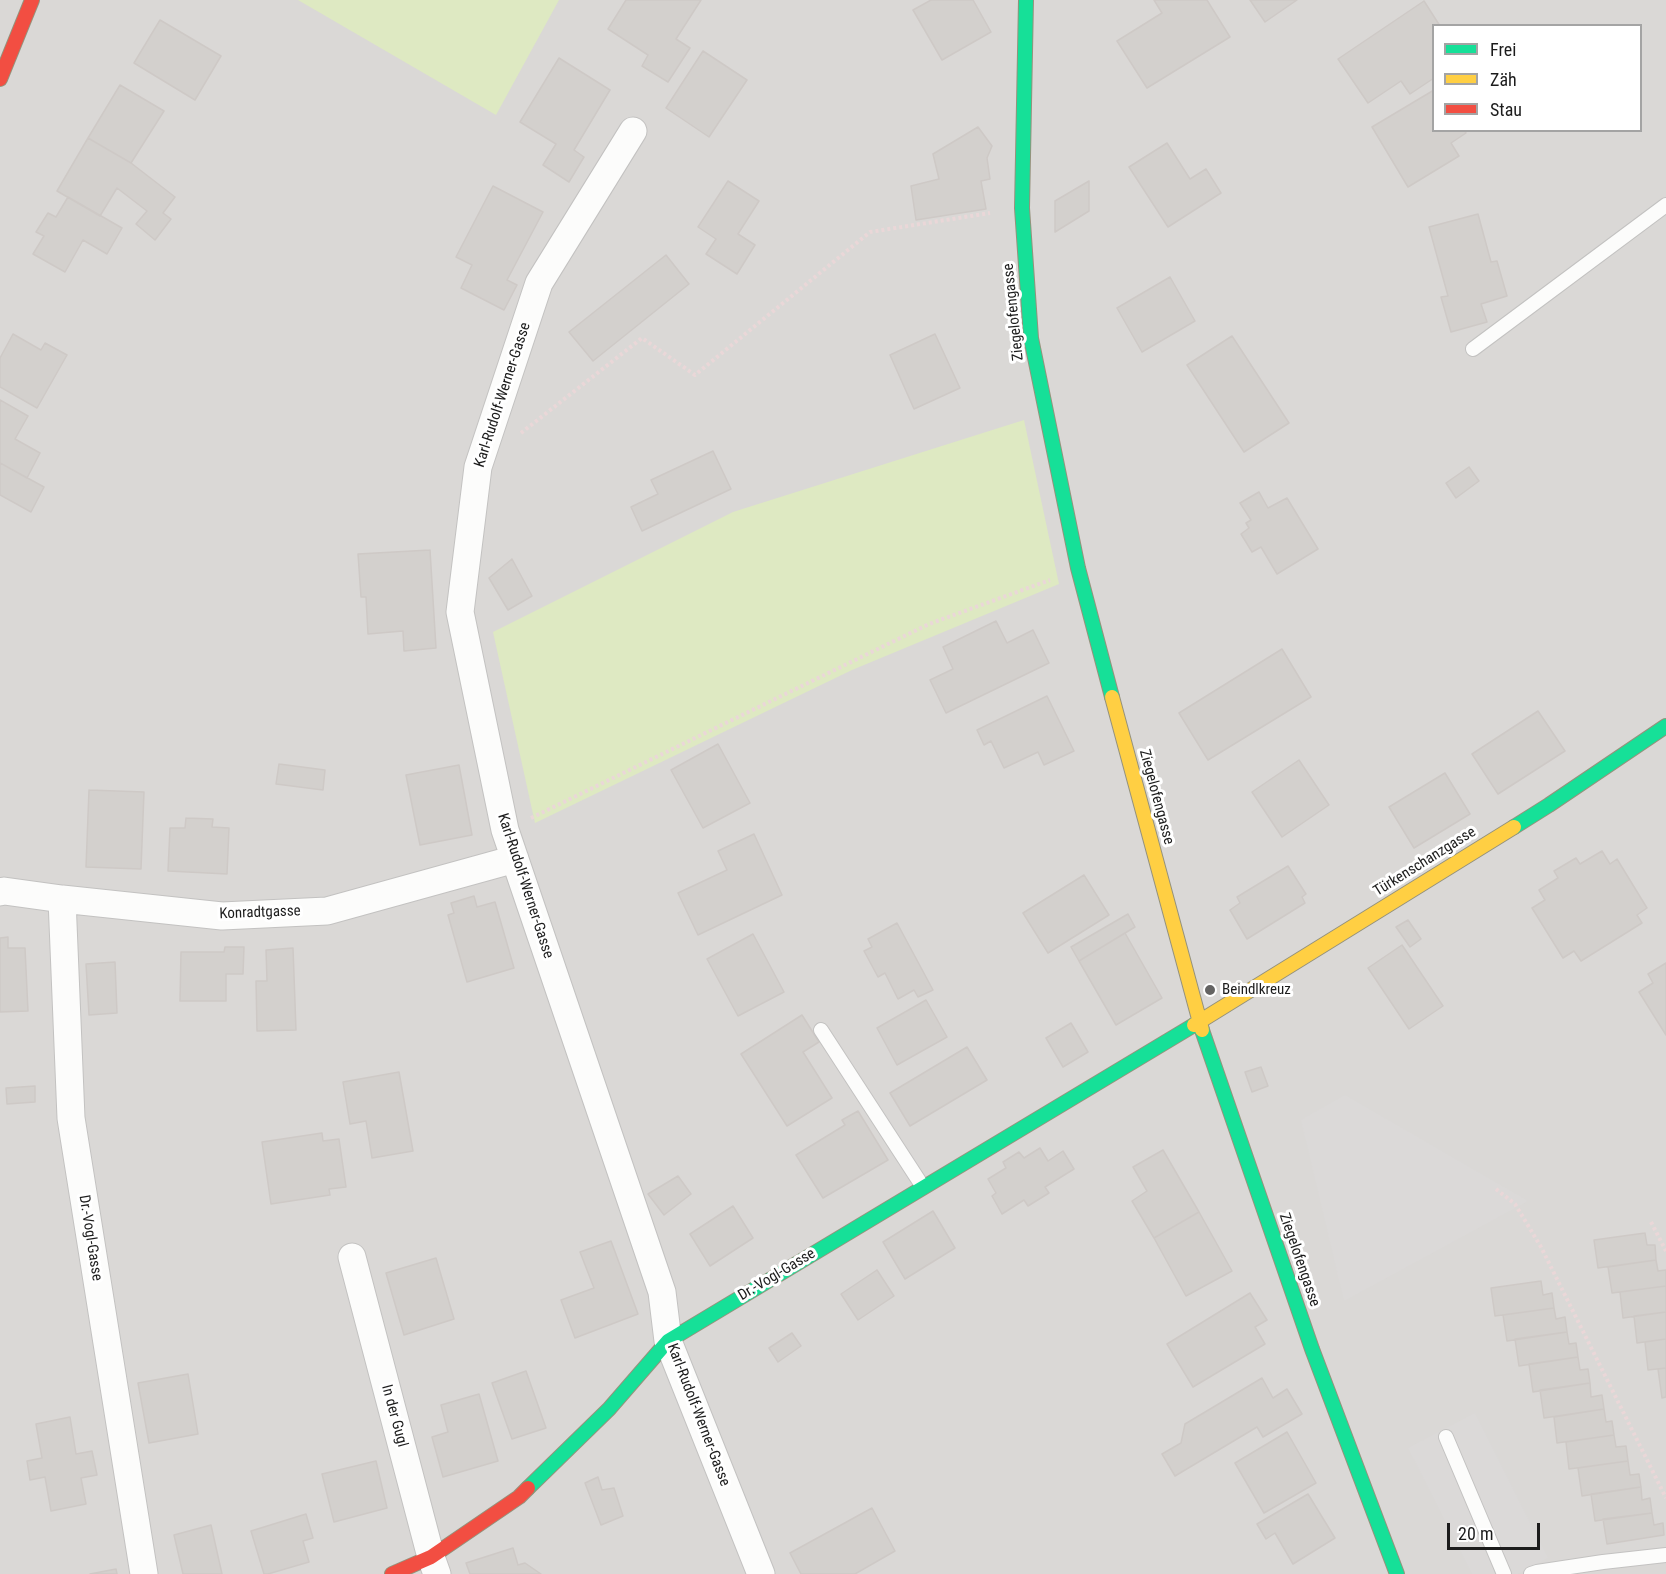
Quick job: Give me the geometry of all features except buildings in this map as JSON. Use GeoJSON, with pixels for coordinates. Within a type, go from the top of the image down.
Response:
{"type":"FeatureCollection","features":[{"type":"Feature","properties":{"kind":"street"},"geometry":{"type":"LineString","coordinates":[[0,79],[32,0]]}},
{"type":"Feature","properties":{"kind":"street","name":"Ziegelofengasse"},"geometry":{"type":"LineString","coordinates":[[1026,0],[1022,208],[1031,338],[1078,568],[1199,1022],[1312,1349],[1396,1574]]}},
{"type":"Feature","properties":{"kind":"street","name":"Karl-Rudolf-Werner-Gasse"},"geometry":{"type":"LineString","coordinates":[[633,131],[539,283],[478,467],[460,612],[505,830],[662,1292],[668,1341],[761,1574]]}},
{"type":"Feature","properties":{"kind":"street","name":"Türkenschanzgasse"},"geometry":{"type":"LineString","coordinates":[[1199,1022],[1549,805],[1666,726]]}},
{"type":"Feature","properties":{"kind":"street","name":"Konradtgasse"},"geometry":{"type":"LineString","coordinates":[[0,892],[222,916],[327,911],[515,859]]}},
{"type":"Feature","properties":{"kind":"street","name":"Dr.-Vogl-Gasse"},"geometry":{"type":"LineString","coordinates":[[62,899],[71,1118],[144,1574]]}},
{"type":"Feature","properties":{"kind":"street","name":"Dr.-Vogl-Gasse"},"geometry":{"type":"LineString","coordinates":[[392,1574],[434,1566],[519,1497],[609,1409],[668,1341],[1199,1022]]}},
{"type":"Feature","properties":{"kind":"street","name":"In der Gugl"},"geometry":{"type":"LineString","coordinates":[[352,1257],[434,1566]]}},
{"type":"Feature","properties":{"kind":"lane"},"geometry":{"type":"LineString","coordinates":[[1473,349],[1666,205]]}},
{"type":"Feature","properties":{"kind":"lane"},"geometry":{"type":"LineString","coordinates":[[821,1030],[923,1187]]}},
{"type":"Feature","properties":{"kind":"lane"},"geometry":{"type":"LineString","coordinates":[[1446,1437],[1504,1574]]}},
{"type":"Feature","properties":{"kind":"lane"},"geometry":{"type":"LineString","coordinates":[[1531,1574],[1603,1562],[1666,1555]]}},
{"type":"Feature","properties":{"kind":"path"},"geometry":{"type":"LineString","coordinates":[[515,438],[642,338],[695,375],[870,232],[1022,208]]}},
{"type":"Feature","properties":{"kind":"path"},"geometry":{"type":"LineString","coordinates":[[505,830],[540,815],[929,624],[1078,568]]}},
{"type":"Feature","properties":{"kind":"path"},"geometry":{"type":"LineString","coordinates":[[1496,1189],[1515,1204],[1541,1247],[1666,1498]]}},
{"type":"Feature","properties":{"kind":"path"},"geometry":{"type":"LineString","coordinates":[[1651,1222],[1666,1251]]}},
{"type":"Feature","properties":{"kind":"shaded area"},"geometry":{"type":"Polygon","coordinates":[[[0,0],[1666,0],[1666,1574],[0,1574],[0,0]]]}},
{"type":"Feature","properties":{"kind":"shaded area"},"geometry":{"type":"Polygon","coordinates":[[[1345,1095],[1528,1201],[1344,1301],[1301,1120],[1345,1095]]]}},
{"type":"Feature","properties":{"kind":"shaded area"},"geometry":{"type":"Polygon","coordinates":[[[1475,1413],[1548,1558],[1518,1574],[1472,1574],[1408,1448],[1475,1413]]]}},
{"type":"Feature","properties":{"kind":"green space"},"geometry":{"type":"Polygon","coordinates":[[[298,0],[559,0],[496,115],[298,0]]]}},
{"type":"Feature","properties":{"kind":"green space"},"geometry":{"type":"Polygon","coordinates":[[[1024,420],[1059,584],[852,670],[535,823],[493,632],[733,512],[1024,420]]]}},
{"type":"Feature","properties":{"kind":"traffic: fast"},"geometry":{"type":"LineString","coordinates":[[1026,0],[1022,208],[1031,338],[1078,568],[1112,697]]}},
{"type":"Feature","properties":{"kind":"traffic: fast"},"geometry":{"type":"LineString","coordinates":[[1514,827],[1666,726]]}},
{"type":"Feature","properties":{"kind":"traffic: fast"},"geometry":{"type":"LineString","coordinates":[[528,1488],[609,1409],[668,1341],[1194,1025]]}},
{"type":"Feature","properties":{"kind":"traffic: fast"},"geometry":{"type":"LineString","coordinates":[[1202,1030],[1312,1349],[1397,1574]]}},
{"type":"Feature","properties":{"kind":"traffic: slow"},"geometry":{"type":"LineString","coordinates":[[1112,697],[1202,1030]]}},
{"type":"Feature","properties":{"kind":"traffic: slow"},"geometry":{"type":"LineString","coordinates":[[1194,1025],[1514,827]]}},
{"type":"Feature","properties":{"kind":"traffic: jam"},"geometry":{"type":"LineString","coordinates":[[0,79],[32,0]]}},
{"type":"Feature","properties":{"kind":"traffic: jam"},"geometry":{"type":"LineString","coordinates":[[392,1574],[431,1557],[519,1497],[528,1488]]}},
{"type":"Feature","properties":{"kind":"place","name":"Beindlkreuz"},"geometry":{"type":"Point","coordinates":[1210,990]}}]}
